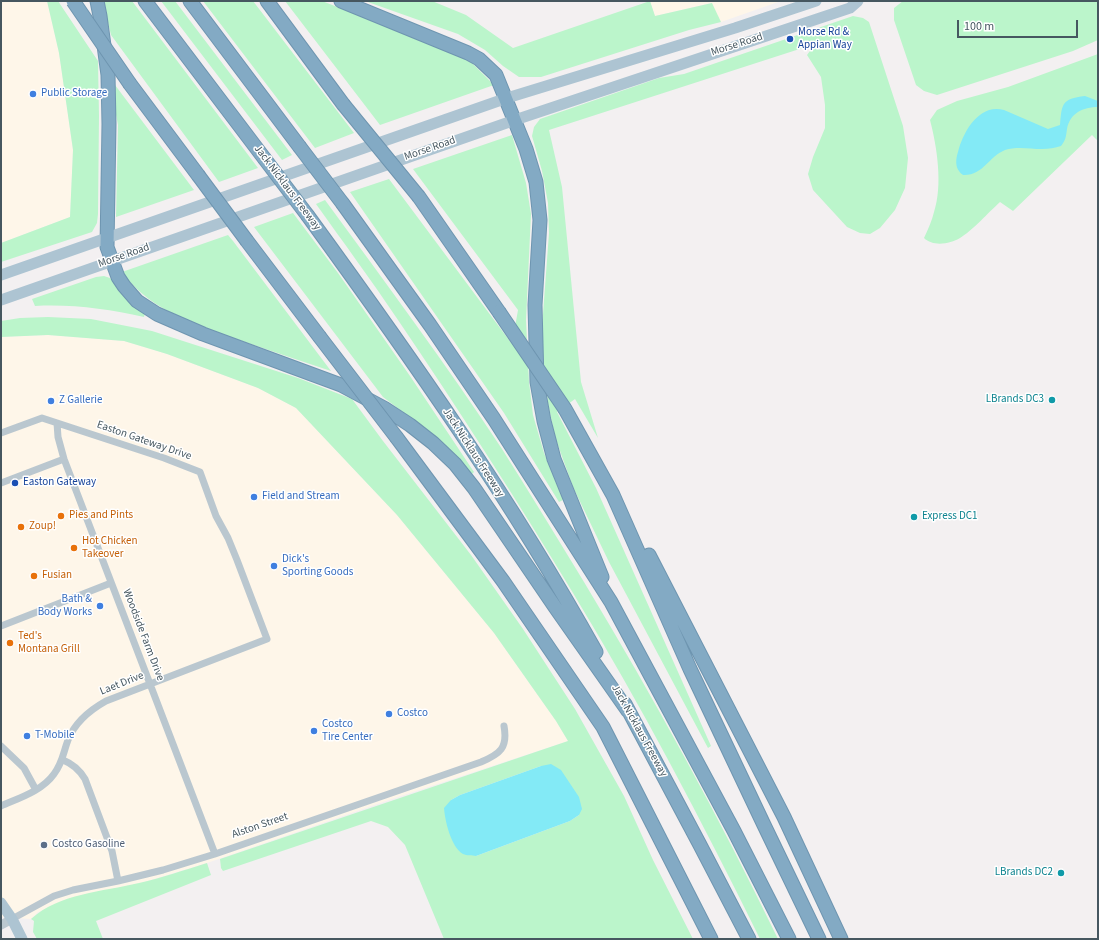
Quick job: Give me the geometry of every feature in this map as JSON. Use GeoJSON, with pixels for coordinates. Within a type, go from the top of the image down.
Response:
{"type":"FeatureCollection","features":[{"type":"Feature","properties":{"kind":"highway"},"geometry":{"type":"LineString","coordinates":[[73,1],[130,84],[503,581],[603,727],[711,939]]}},
{"type":"Feature","properties":{"kind":"highway"},"geometry":{"type":"LineString","coordinates":[[97,1],[108,75],[109,124],[107,247],[118,277],[130,294],[137,301],[157,314],[203,334],[340,385],[384,408],[410,425],[433,443],[455,464],[474,488],[628,711]]}},
{"type":"Feature","properties":{"kind":"highway","name":"Jack Nicklaus Freeway"},"geometry":{"type":"LineString","coordinates":[[145,1],[308,216],[425,379],[503,497],[579,622],[749,939]]}},
{"type":"Feature","properties":{"kind":"highway"},"geometry":{"type":"LineString","coordinates":[[190,1],[298,146],[344,204],[430,325],[494,418],[612,602],[734,831],[789,939]]}},
{"type":"Feature","properties":{"kind":"highway"},"geometry":{"type":"LineString","coordinates":[[341,1],[468,53],[479,59],[496,75],[526,149],[536,182],[539,201],[540,220],[535,305],[537,374],[544,421],[554,460],[612,602]]}},
{"type":"Feature","properties":{"kind":"highway"},"geometry":{"type":"LineString","coordinates":[[268,2],[343,104],[419,197],[565,409],[613,496],[656,568],[784,817],[842,939]]}},
{"type":"Feature","properties":{"kind":"highway"},"geometry":{"type":"LineString","coordinates":[[613,496],[690,668],[820,939]]}},
{"type":"Feature","properties":{"kind":"highway"},"geometry":{"type":"LineString","coordinates":[[673,865],[704,939]]}},
{"type":"Feature","properties":{"kind":"main road","name":"Morse Road"},"geometry":{"type":"LineString","coordinates":[[1,275],[506,98],[735,28],[816,1]]}},
{"type":"Feature","properties":{"kind":"main road","name":"Morse Road"},"geometry":{"type":"LineString","coordinates":[[1,300],[515,120],[850,8],[858,1]]}},
{"type":"Feature","properties":{"kind":"main road"},"geometry":{"type":"LineString","coordinates":[[1,903],[12,919],[22,939]]}},
{"type":"Feature","properties":{"kind":"street","name":"Easton Gateway Drive"},"geometry":{"type":"LineString","coordinates":[[1,433],[42,418],[164,458],[200,472],[216,516],[228,538],[267,639]]}},
{"type":"Feature","properties":{"kind":"street","name":"Woodside Farm Drive"},"geometry":{"type":"LineString","coordinates":[[57,424],[58,437],[64,459],[215,854]]}},
{"type":"Feature","properties":{"kind":"street"},"geometry":{"type":"LineString","coordinates":[[1,483],[64,459]]}},
{"type":"Feature","properties":{"kind":"street"},"geometry":{"type":"LineString","coordinates":[[1,626],[112,583]]}},
{"type":"Feature","properties":{"kind":"street","name":"Laet Drive"},"geometry":{"type":"LineString","coordinates":[[1,806],[36,790],[53,776],[63,760],[68,740],[79,721],[95,707],[106,701],[267,639]]}},
{"type":"Feature","properties":{"kind":"street","name":"Alston Street"},"geometry":{"type":"LineString","coordinates":[[1,925],[54,896],[73,890],[163,870],[215,854],[488,759],[495,756],[502,748],[506,738],[504,726]]}},
{"type":"Feature","properties":{"kind":"street"},"geometry":{"type":"LineString","coordinates":[[1,746],[24,768],[36,790]]}},
{"type":"Feature","properties":{"kind":"street"},"geometry":{"type":"LineString","coordinates":[[63,760],[71,763],[81,772],[85,779],[112,851],[118,881]]}},
{"type":"Feature","properties":{"kind":"shaded area","name":"Public Storage"},"geometry":{"type":"Polygon","coordinates":[[[1,1],[47,1],[59,53],[73,150],[70,217],[1,243],[1,1]]]}},
{"type":"Feature","properties":{"kind":"shaded area"},"geometry":{"type":"Polygon","coordinates":[[[650,1],[781,1],[721,22],[711,3],[655,16],[650,1]]]}},
{"type":"Feature","properties":{"kind":"shaded area"},"geometry":{"type":"Polygon","coordinates":[[[48,335],[124,341],[167,354],[258,388],[296,408],[397,515],[494,633],[556,721],[568,741],[392,799],[207,863],[38,912],[31,919],[1,917],[1,337],[48,335]]]}},
{"type":"Feature","properties":{"kind":"green space"},"geometry":{"type":"Polygon","coordinates":[[[47,1],[58,1],[98,61],[99,116],[97,223],[92,232],[1,262],[1,243],[70,217],[73,150],[59,53],[47,1]]]}},
{"type":"Feature","properties":{"kind":"green space"},"geometry":{"type":"Polygon","coordinates":[[[103,1],[132,1],[258,168],[219,182],[111,35],[103,1]]]}},
{"type":"Feature","properties":{"kind":"green space"},"geometry":{"type":"Polygon","coordinates":[[[161,1],[175,1],[292,155],[282,160],[161,1]]]}},
{"type":"Feature","properties":{"kind":"green space"},"geometry":{"type":"Polygon","coordinates":[[[203,1],[253,1],[354,133],[315,148],[203,1]]]}},
{"type":"Feature","properties":{"kind":"green space"},"geometry":{"type":"Polygon","coordinates":[[[285,1],[322,1],[455,53],[473,64],[494,85],[380,125],[285,1]]]}},
{"type":"Feature","properties":{"kind":"green space"},"geometry":{"type":"Polygon","coordinates":[[[365,1],[432,1],[466,15],[513,48],[650,1],[655,16],[712,3],[721,22],[689,30],[541,77],[519,77],[503,66],[485,50],[458,34],[365,1]]]}},
{"type":"Feature","properties":{"kind":"green space"},"geometry":{"type":"Polygon","coordinates":[[[903,1],[1098,1],[1098,40],[1073,51],[937,95],[924,91],[916,85],[894,20],[894,8],[903,1]]]}},
{"type":"Feature","properties":{"kind":"green space"},"geometry":{"type":"Polygon","coordinates":[[[853,16],[863,18],[869,22],[903,126],[908,158],[905,188],[895,210],[880,228],[870,234],[860,233],[847,227],[813,190],[808,174],[813,157],[825,128],[825,105],[821,77],[807,55],[815,44],[549,130],[562,187],[581,382],[598,438],[575,399],[557,412],[596,488],[711,746],[708,748],[609,562],[573,487],[555,437],[548,403],[541,341],[549,233],[548,203],[542,171],[532,136],[534,127],[540,119],[659,78],[684,74],[853,16]]]}},
{"type":"Feature","properties":{"kind":"green space"},"geometry":{"type":"Polygon","coordinates":[[[1098,54],[1098,141],[1092,135],[1013,211],[1000,202],[970,231],[956,240],[937,244],[924,238],[930,225],[937,201],[939,178],[937,154],[930,120],[937,110],[957,101],[1008,87],[1098,54]]]}},
{"type":"Feature","properties":{"kind":"green space"},"geometry":{"type":"Polygon","coordinates":[[[115,85],[194,190],[116,217],[118,125],[115,109],[115,85]]]}},
{"type":"Feature","properties":{"kind":"green space"},"geometry":{"type":"Polygon","coordinates":[[[512,135],[526,183],[531,214],[526,320],[529,382],[533,415],[544,453],[563,500],[559,502],[504,413],[350,192],[389,179],[512,344],[518,310],[413,169],[512,135]]]}},
{"type":"Feature","properties":{"kind":"green space"},"geometry":{"type":"Polygon","coordinates":[[[325,200],[415,323],[502,449],[584,582],[661,714],[733,848],[778,939],[760,939],[670,764],[598,635],[531,524],[465,421],[388,305],[316,204],[325,200]]]}},
{"type":"Feature","properties":{"kind":"green space"},"geometry":{"type":"Polygon","coordinates":[[[293,213],[338,273],[410,376],[474,472],[472,474],[453,453],[424,428],[383,397],[254,227],[293,213]]]}},
{"type":"Feature","properties":{"kind":"green space"},"geometry":{"type":"Polygon","coordinates":[[[228,235],[331,371],[213,331],[179,317],[148,298],[134,286],[122,272],[228,235]]]}},
{"type":"Feature","properties":{"kind":"green space"},"geometry":{"type":"Polygon","coordinates":[[[104,276],[110,278],[145,313],[144,317],[90,308],[35,306],[32,299],[96,277],[104,276]]]}},
{"type":"Feature","properties":{"kind":"green space"},"geometry":{"type":"Polygon","coordinates":[[[48,317],[91,319],[152,331],[298,378],[352,399],[471,555],[523,629],[575,709],[624,796],[653,860],[693,939],[444,939],[405,845],[388,827],[371,821],[223,871],[221,868],[220,859],[568,741],[556,721],[494,633],[397,515],[296,408],[258,388],[167,354],[124,341],[48,335],[1,337],[1,321],[20,318],[48,317]],[[541,766],[460,795],[451,800],[476,856],[570,821],[579,815],[541,766]]]}},
{"type":"Feature","properties":{"kind":"green space"},"geometry":{"type":"Polygon","coordinates":[[[207,863],[211,875],[96,921],[103,939],[37,939],[33,932],[34,921],[31,919],[42,910],[55,904],[82,895],[156,879],[207,863]]]}},
{"type":"Feature","properties":{"kind":"water"},"geometry":{"type":"Polygon","coordinates":[[[1085,96],[1098,101],[1098,107],[1087,108],[1074,115],[1069,123],[1066,138],[1061,146],[1045,149],[1019,148],[1005,150],[999,153],[976,172],[963,175],[958,169],[956,164],[960,144],[968,128],[980,115],[995,109],[1004,110],[1048,129],[1060,125],[1062,107],[1067,101],[1085,96]]]}},
{"type":"Feature","properties":{"kind":"water"},"geometry":{"type":"Polygon","coordinates":[[[551,764],[561,770],[579,797],[582,809],[579,815],[570,821],[476,856],[465,855],[459,851],[449,833],[444,808],[451,800],[460,795],[541,766],[551,764]]]}},
{"type":"Feature","properties":{"kind":"place","name":"Morse Rd & Appian Way"},"geometry":{"type":"Point","coordinates":[790,39]}},
{"type":"Feature","properties":{"kind":"place","name":"Public Storage"},"geometry":{"type":"Point","coordinates":[33,94]}},
{"type":"Feature","properties":{"kind":"place","name":"LBrands DC3"},"geometry":{"type":"Point","coordinates":[1052,400]}},
{"type":"Feature","properties":{"kind":"place","name":"Z Gallerie"},"geometry":{"type":"Point","coordinates":[51,401]}},
{"type":"Feature","properties":{"kind":"place","name":"Easton Gateway"},"geometry":{"type":"Point","coordinates":[15,483]}},
{"type":"Feature","properties":{"kind":"place","name":"Field and Stream"},"geometry":{"type":"Point","coordinates":[254,497]}},
{"type":"Feature","properties":{"kind":"place","name":"Pies and Pints"},"geometry":{"type":"Point","coordinates":[61,516]}},
{"type":"Feature","properties":{"kind":"place","name":"Express DC1"},"geometry":{"type":"Point","coordinates":[914,517]}},
{"type":"Feature","properties":{"kind":"place","name":"Zoup!"},"geometry":{"type":"Point","coordinates":[21,527]}},
{"type":"Feature","properties":{"kind":"place","name":"Hot Chicken Takeover"},"geometry":{"type":"Point","coordinates":[74,548]}},
{"type":"Feature","properties":{"kind":"place","name":"Dick's Sporting Goods"},"geometry":{"type":"Point","coordinates":[274,566]}},
{"type":"Feature","properties":{"kind":"place","name":"Fusian"},"geometry":{"type":"Point","coordinates":[34,576]}},
{"type":"Feature","properties":{"kind":"place","name":"Bath & Body Works"},"geometry":{"type":"Point","coordinates":[100,606]}},
{"type":"Feature","properties":{"kind":"place","name":"Ted's Montana Grill"},"geometry":{"type":"Point","coordinates":[10,643]}},
{"type":"Feature","properties":{"kind":"place","name":"Costco"},"geometry":{"type":"Point","coordinates":[389,714]}},
{"type":"Feature","properties":{"kind":"place","name":"Costco Tire Center"},"geometry":{"type":"Point","coordinates":[314,731]}},
{"type":"Feature","properties":{"kind":"place","name":"T-Mobile"},"geometry":{"type":"Point","coordinates":[27,736]}},
{"type":"Feature","properties":{"kind":"place","name":"Costco Gasoline"},"geometry":{"type":"Point","coordinates":[44,845]}},
{"type":"Feature","properties":{"kind":"place","name":"LBrands DC2"},"geometry":{"type":"Point","coordinates":[1061,873]}}]}
